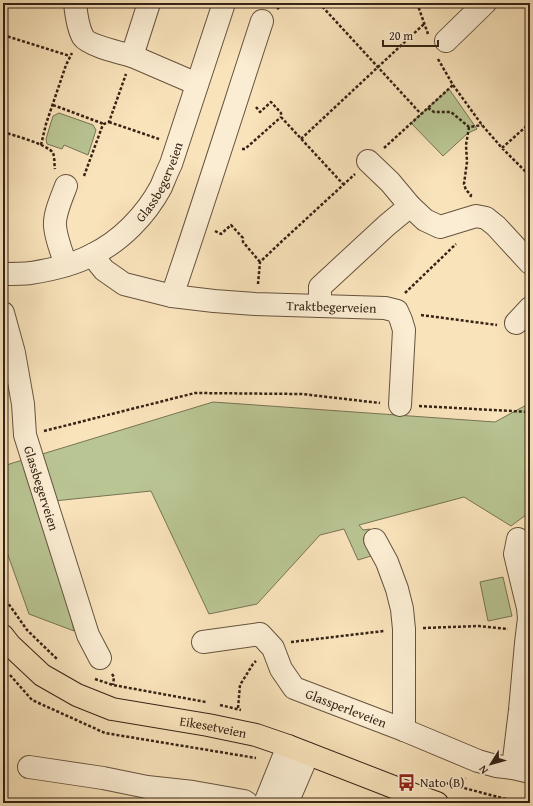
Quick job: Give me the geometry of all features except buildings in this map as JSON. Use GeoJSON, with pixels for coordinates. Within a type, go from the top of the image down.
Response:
{"type":"FeatureCollection","features":[{"type":"Feature","properties":{"kind":"main road","name":"Eikesetveien"},"geometry":{"type":"LineString","coordinates":[[3,636],[10,645],[42,674],[77,696],[112,709],[250,733],[256,735],[284,756],[308,754],[437,803]]}},
{"type":"Feature","properties":{"kind":"street"},"geometry":{"type":"LineString","coordinates":[[75,3],[80,31],[86,41],[132,56],[197,84]]}},
{"type":"Feature","properties":{"kind":"street"},"geometry":{"type":"LineString","coordinates":[[132,56],[149,3]]}},
{"type":"Feature","properties":{"kind":"street","name":"Glassbegerveien"},"geometry":{"type":"LineString","coordinates":[[3,274],[30,273],[66,265],[92,255],[124,234],[147,209],[160,188],[171,164],[224,3]]}},
{"type":"Feature","properties":{"kind":"street"},"geometry":{"type":"LineString","coordinates":[[438,45],[486,3]]}},
{"type":"Feature","properties":{"kind":"street"},"geometry":{"type":"LineString","coordinates":[[172,296],[262,21]]}},
{"type":"Feature","properties":{"kind":"street"},"geometry":{"type":"LineString","coordinates":[[368,161],[390,182],[410,206],[425,220],[440,227],[476,216],[486,218],[496,226],[530,263]]}},
{"type":"Feature","properties":{"kind":"street"},"geometry":{"type":"LineString","coordinates":[[66,186],[55,224],[58,241],[66,265]]}},
{"type":"Feature","properties":{"kind":"street"},"geometry":{"type":"LineString","coordinates":[[320,306],[320,287],[387,225],[410,206]]}},
{"type":"Feature","properties":{"kind":"street","name":"Traktbegerveien"},"geometry":{"type":"LineString","coordinates":[[92,255],[104,270],[124,284],[172,296],[255,304],[385,308],[397,312]]}},
{"type":"Feature","properties":{"kind":"street"},"geometry":{"type":"LineString","coordinates":[[397,312],[404,330],[400,405]]}},
{"type":"Feature","properties":{"kind":"street","name":"Glassbegerveien"},"geometry":{"type":"LineString","coordinates":[[3,313],[14,352],[23,404],[25,435],[88,636],[100,658]]}},
{"type":"Feature","properties":{"kind":"street","name":"Glassperleveien"},"geometry":{"type":"LineString","coordinates":[[203,642],[260,634],[273,648],[281,669],[294,688],[404,730],[478,761],[496,766],[522,770],[520,710],[529,618],[528,608],[514,554],[518,539]]}},
{"type":"Feature","properties":{"kind":"street"},"geometry":{"type":"LineString","coordinates":[[375,540],[387,562],[402,609],[404,628],[404,730]]}},
{"type":"Feature","properties":{"kind":"street"},"geometry":{"type":"LineString","coordinates":[[288,803],[308,754]]}},
{"type":"Feature","properties":{"kind":"street"},"geometry":{"type":"LineString","coordinates":[[265,803],[284,756]]}},
{"type":"Feature","properties":{"kind":"street"},"geometry":{"type":"LineString","coordinates":[[29,768],[103,778],[147,787],[193,792],[244,801],[247,803]]}},
{"type":"Feature","properties":{"kind":"path"},"geometry":{"type":"LineString","coordinates":[[319,3],[421,114]]}},
{"type":"Feature","properties":{"kind":"path"},"geometry":{"type":"LineString","coordinates":[[417,3],[424,24],[438,45],[453,85],[482,125],[530,176]]}},
{"type":"Feature","properties":{"kind":"path"},"geometry":{"type":"LineString","coordinates":[[301,139],[424,24]]}},
{"type":"Feature","properties":{"kind":"path"},"geometry":{"type":"LineString","coordinates":[[3,35],[70,56]]}},
{"type":"Feature","properties":{"kind":"path"},"geometry":{"type":"LineString","coordinates":[[41,145],[46,124],[70,56],[83,38]]}},
{"type":"Feature","properties":{"kind":"path"},"geometry":{"type":"LineString","coordinates":[[109,122],[132,56]]}},
{"type":"Feature","properties":{"kind":"path"},"geometry":{"type":"LineString","coordinates":[[255,304],[260,262],[368,161],[453,85]]}},
{"type":"Feature","properties":{"kind":"path"},"geometry":{"type":"LineString","coordinates":[[260,112],[271,102],[281,112],[281,117],[343,184]]}},
{"type":"Feature","properties":{"kind":"path"},"geometry":{"type":"LineString","coordinates":[[53,106],[104,124],[109,122],[176,146]]}},
{"type":"Feature","properties":{"kind":"path"},"geometry":{"type":"LineString","coordinates":[[428,108],[434,112],[451,112],[469,127],[482,125]]}},
{"type":"Feature","properties":{"kind":"path"},"geometry":{"type":"LineString","coordinates":[[221,150],[245,149],[281,117]]}},
{"type":"Feature","properties":{"kind":"path"},"geometry":{"type":"LineString","coordinates":[[502,148],[530,123]]}},
{"type":"Feature","properties":{"kind":"path"},"geometry":{"type":"LineString","coordinates":[[3,132],[41,145],[52,151],[55,167],[66,186],[74,184],[83,178],[104,124]]}},
{"type":"Feature","properties":{"kind":"path"},"geometry":{"type":"LineString","coordinates":[[469,127],[466,145],[467,162],[464,184],[466,190],[471,195],[462,238],[401,297],[397,305],[397,312],[508,327],[523,316]]}},
{"type":"Feature","properties":{"kind":"path"},"geometry":{"type":"LineString","coordinates":[[222,234],[231,225],[243,238],[243,242],[260,262]]}},
{"type":"Feature","properties":{"kind":"path"},"geometry":{"type":"LineString","coordinates":[[25,435],[195,393],[302,394],[400,405],[530,412]]}},
{"type":"Feature","properties":{"kind":"path"},"geometry":{"type":"LineString","coordinates":[[238,708],[240,685],[253,664],[273,648],[294,641],[404,628],[479,626],[510,629],[528,628]]}},
{"type":"Feature","properties":{"kind":"path"},"geometry":{"type":"LineString","coordinates":[[8,672],[32,700],[105,733],[261,758],[284,756]]}},
{"type":"Feature","properties":{"kind":"green space"},"geometry":{"type":"Polygon","coordinates":[[[449,89],[477,129],[468,133],[443,156],[411,123],[449,89]]]}},
{"type":"Feature","properties":{"kind":"green space"},"geometry":{"type":"Polygon","coordinates":[[[59,113],[93,125],[96,130],[88,155],[64,145],[62,149],[47,144],[46,139],[53,116],[59,113]]]}},
{"type":"Feature","properties":{"kind":"green space"},"geometry":{"type":"Polygon","coordinates":[[[213,402],[495,422],[530,403],[530,512],[511,526],[464,497],[359,525],[363,530],[370,529],[372,533],[371,556],[358,560],[344,529],[320,535],[257,604],[209,614],[151,491],[44,502],[74,631],[29,614],[3,541],[3,466],[213,402]]]}},
{"type":"Feature","properties":{"kind":"green space"},"geometry":{"type":"Polygon","coordinates":[[[503,577],[512,616],[488,621],[480,582],[503,577]]]}},
{"type":"Feature","properties":{"kind":"place","name":"Nato (B)"},"geometry":{"type":"Point","coordinates":[407,782]}}]}
